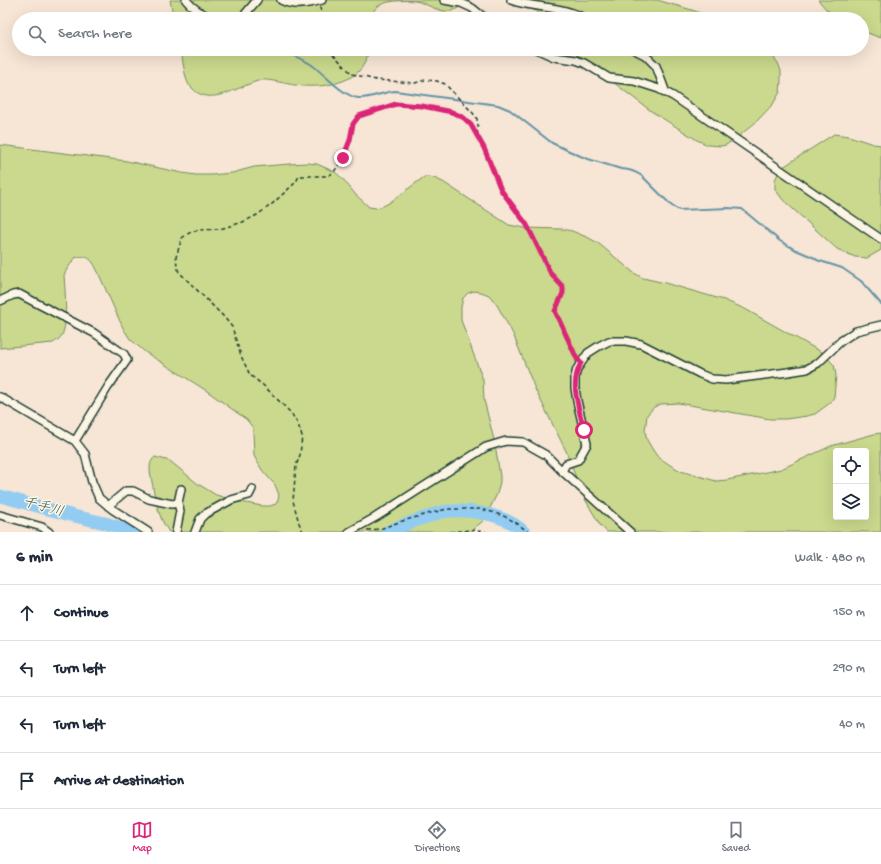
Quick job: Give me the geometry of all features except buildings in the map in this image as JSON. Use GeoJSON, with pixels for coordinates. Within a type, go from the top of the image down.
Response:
{"type":"FeatureCollection","features":[{"type":"Feature","properties":{"kind":"street"},"geometry":{"type":"LineString","coordinates":[[186,0],[190,5],[200,12]]}},
{"type":"Feature","properties":{"kind":"street"},"geometry":{"type":"LineString","coordinates":[[247,12],[257,0]]}},
{"type":"Feature","properties":{"kind":"street"},"geometry":{"type":"LineString","coordinates":[[281,0],[288,4],[303,5],[321,0]]}},
{"type":"Feature","properties":{"kind":"street"},"geometry":{"type":"LineString","coordinates":[[444,0],[461,3],[477,12]]}},
{"type":"Feature","properties":{"kind":"street"},"geometry":{"type":"LineString","coordinates":[[511,0],[519,3],[569,12]]}},
{"type":"Feature","properties":{"kind":"street"},"geometry":{"type":"LineString","coordinates":[[552,56],[576,60],[610,78],[634,81],[659,89],[674,96],[881,239]]}},
{"type":"Feature","properties":{"kind":"street"},"geometry":{"type":"LineString","coordinates":[[646,56],[656,66],[666,93]]}},
{"type":"Feature","properties":{"kind":"street"},"geometry":{"type":"LineString","coordinates":[[0,301],[19,294],[94,334],[124,354],[127,360],[108,387],[75,441]]}},
{"type":"Feature","properties":{"kind":"street"},"geometry":{"type":"LineString","coordinates":[[562,471],[566,464],[578,460],[587,444],[577,401],[575,377],[577,369],[581,363],[588,354],[599,346],[610,341],[626,340],[641,344],[700,374],[712,379],[726,380],[807,369],[818,363],[841,341],[856,331],[881,325]]}},
{"type":"Feature","properties":{"kind":"street"},"geometry":{"type":"LineString","coordinates":[[0,397],[75,441],[85,454],[92,482],[99,498],[108,506],[148,532]]}},
{"type":"Feature","properties":{"kind":"street"},"geometry":{"type":"LineString","coordinates":[[349,532],[486,447],[506,441],[523,442],[546,455],[630,532]]}},
{"type":"Feature","properties":{"kind":"street"},"geometry":{"type":"LineString","coordinates":[[176,532],[180,511],[178,504],[181,489]]}},
{"type":"Feature","properties":{"kind":"street"},"geometry":{"type":"LineString","coordinates":[[195,532],[200,520],[205,514],[231,500],[249,495],[252,489]]}},
{"type":"Feature","properties":{"kind":"street"},"geometry":{"type":"LineString","coordinates":[[108,506],[126,491],[133,491],[149,500],[178,504]]}},
{"type":"Feature","properties":{"kind":"street"},"geometry":{"type":"LineString","coordinates":[[0,515],[42,527],[49,532]]}},
{"type":"Feature","properties":{"kind":"path"},"geometry":{"type":"LineString","coordinates":[[321,0],[322,12]]}},
{"type":"Feature","properties":{"kind":"path"},"geometry":{"type":"LineString","coordinates":[[335,56],[352,74],[376,80],[415,83],[425,80],[437,81],[445,84],[473,113],[478,126],[477,136]]}},
{"type":"Feature","properties":{"kind":"path"},"geometry":{"type":"LineString","coordinates":[[303,532],[293,501],[296,466],[300,455],[302,436],[298,424],[291,413],[264,386],[250,375],[240,356],[232,327],[180,272],[177,266],[176,257],[182,238],[189,233],[198,230],[220,229],[244,222],[257,216],[276,201],[296,182],[299,176],[328,176],[334,172],[343,158],[350,140],[353,124],[359,116],[396,104],[422,106],[452,112],[464,118],[471,125],[484,148],[501,190],[527,225],[551,274],[563,287],[563,293],[555,311],[577,359],[581,363]]}},
{"type":"Feature","properties":{"kind":"path"},"geometry":{"type":"LineString","coordinates":[[357,528],[364,530],[380,529],[431,512],[448,509],[479,509],[506,517],[528,532]]}},
{"type":"Feature","properties":{"kind":"path"},"geometry":{"type":"LineString","coordinates":[[450,532],[471,530],[486,532]]}},
{"type":"Feature","properties":{"kind":"green space"},"geometry":{"type":"Polygon","coordinates":[[[170,0],[467,0],[460,7],[451,11],[442,11],[415,1],[400,1],[379,5],[373,12],[173,12],[170,0]]]}},
{"type":"Feature","properties":{"kind":"green space"},"geometry":{"type":"Polygon","coordinates":[[[527,0],[657,0],[697,12],[536,12],[527,0]]]}},
{"type":"Feature","properties":{"kind":"green space"},"geometry":{"type":"Polygon","coordinates":[[[818,0],[881,0],[881,38],[869,34],[869,12],[830,12],[818,0]]]}},
{"type":"Feature","properties":{"kind":"green space"},"geometry":{"type":"Polygon","coordinates":[[[182,56],[368,56],[359,71],[343,81],[319,86],[302,86],[262,80],[221,95],[213,96],[205,96],[198,93],[189,85],[182,56]]]}},
{"type":"Feature","properties":{"kind":"green space"},"geometry":{"type":"Polygon","coordinates":[[[572,56],[772,56],[778,63],[781,71],[780,92],[773,104],[756,122],[738,137],[726,145],[708,145],[697,140],[651,111],[601,73],[572,56]]]}},
{"type":"Feature","properties":{"kind":"green space"},"geometry":{"type":"Polygon","coordinates":[[[834,134],[849,136],[873,144],[881,145],[881,250],[867,258],[855,257],[837,249],[783,200],[775,189],[775,180],[780,169],[834,134]]]}},
{"type":"Feature","properties":{"kind":"green space"},"geometry":{"type":"Polygon","coordinates":[[[0,145],[127,161],[196,175],[232,173],[254,167],[307,163],[317,164],[335,172],[369,207],[376,208],[389,203],[424,177],[434,178],[443,182],[509,225],[525,228],[562,229],[572,231],[598,243],[634,273],[643,278],[724,300],[745,309],[823,353],[834,365],[836,375],[834,397],[830,403],[815,414],[786,419],[770,419],[678,403],[661,404],[654,407],[647,415],[645,431],[647,440],[657,456],[670,465],[681,471],[716,481],[781,469],[831,446],[881,433],[881,532],[607,532],[600,525],[582,494],[566,451],[535,389],[513,334],[497,305],[489,295],[474,291],[468,293],[463,298],[461,320],[483,380],[484,400],[495,444],[500,482],[497,494],[484,520],[470,532],[169,532],[158,511],[150,471],[151,462],[155,457],[170,461],[198,484],[216,495],[262,506],[276,504],[279,495],[275,485],[262,470],[254,456],[253,428],[247,420],[207,391],[145,352],[130,339],[123,328],[95,266],[89,258],[75,258],[64,275],[66,315],[64,330],[60,338],[53,343],[0,348],[0,145]]]}},
{"type":"Feature","properties":{"kind":"waterway"},"geometry":{"type":"LineString","coordinates":[[294,56],[312,65],[346,93],[358,98],[395,91],[498,105],[510,110],[552,143],[585,158],[621,169],[630,170],[642,176],[672,206],[679,210],[729,208],[742,209],[780,241],[817,260],[842,268],[861,281],[881,304]]}},
{"type":"Feature","properties":{"kind":"waterway","name":"千手川"},"geometry":{"type":"LineString","coordinates":[[0,496],[105,523],[133,532]]}},
{"type":"Feature","properties":{"kind":"waterway","name":"千手川"},"geometry":{"type":"LineString","coordinates":[[387,532],[438,513],[452,511],[474,512],[497,517],[507,521],[524,532]]}},
{"type":"Feature","properties":{"kind":"route"},"geometry":{"type":"LineString","coordinates":[[343,158],[350,140],[353,124],[359,116],[396,104],[422,106],[452,112],[464,118],[471,125],[484,148],[501,190],[527,225],[551,274],[563,287],[563,293],[555,311],[577,359],[581,363],[577,369],[575,377],[575,388],[584,430]]}}]}
